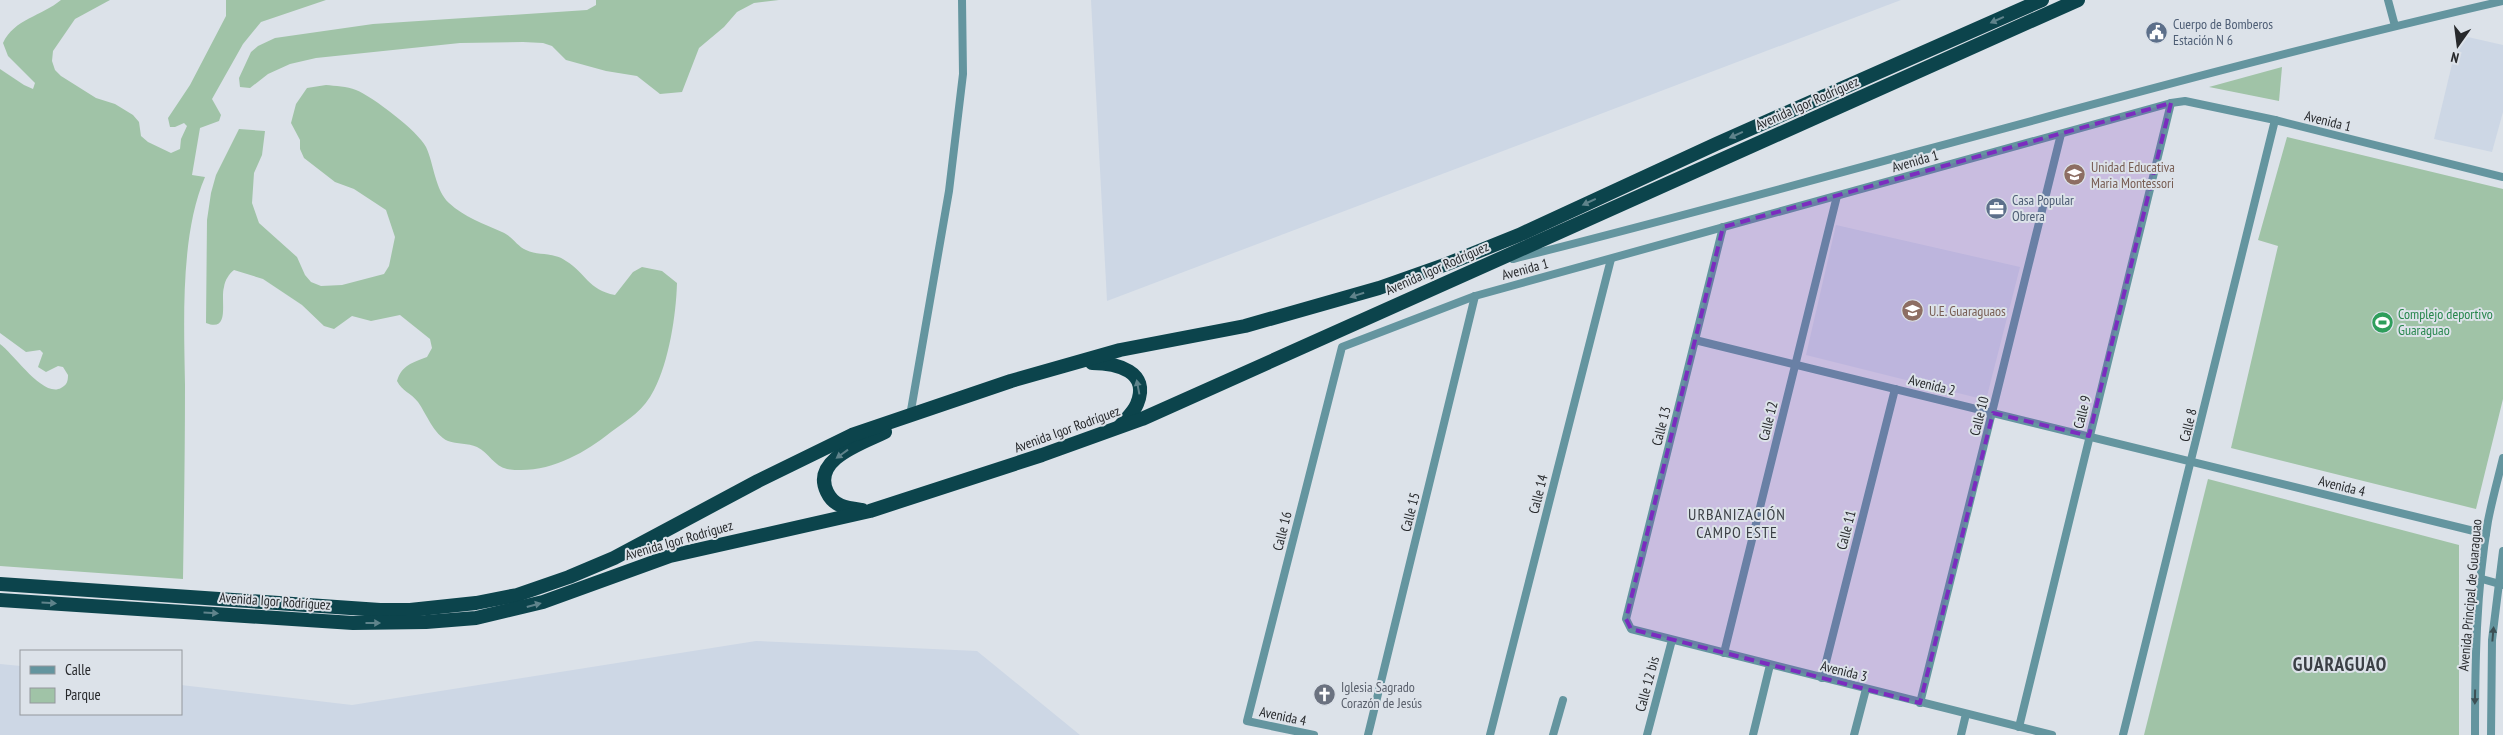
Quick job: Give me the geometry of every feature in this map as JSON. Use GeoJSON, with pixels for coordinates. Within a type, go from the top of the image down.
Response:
{"type":"FeatureCollection","features":[{"type":"Feature","properties":{"kind":"highway","name":"Avenida Igor Rodríguez"},"geometry":{"type":"LineString","coordinates":[[0,584],[380,610],[410,610],[482,602],[516,595],[569,577],[614,558],[758,480],[843,440],[932,408],[1011,380],[1120,350],[1245,326],[1379,288],[1447,264],[1519,235],[1716,144],[2042,0]]}},
{"type":"Feature","properties":{"kind":"highway","name":"Avenida Igor Rodríguez"},"geometry":{"type":"LineString","coordinates":[[0,600],[353,623],[426,622],[476,618],[543,602],[670,556],[870,511],[972,479],[1118,428],[2078,0]]}},
{"type":"Feature","properties":{"kind":"highway"},"geometry":{"type":"LineString","coordinates":[[1076,362],[1120,365],[1131,372],[1138,381],[1140,393],[1137,404],[1118,428]]}},
{"type":"Feature","properties":{"kind":"highway"},"geometry":{"type":"LineString","coordinates":[[870,511],[839,506],[832,500],[824,483],[830,464],[844,452],[932,408]]}},
{"type":"Feature","properties":{"kind":"street"},"geometry":{"type":"LineString","coordinates":[[910,416],[951,180],[963,74],[962,0]]}},
{"type":"Feature","properties":{"kind":"street"},"geometry":{"type":"LineString","coordinates":[[2388,0],[2395,26]]}},
{"type":"Feature","properties":{"kind":"street"},"geometry":{"type":"LineString","coordinates":[[1480,267],[1748,199],[1957,140],[2395,26],[2503,1]]}},
{"type":"Feature","properties":{"kind":"street","name":"Avenida 1"},"geometry":{"type":"LineString","coordinates":[[1342,347],[1475,296],[2171,103],[2185,101],[2275,120],[2503,177]]}},
{"type":"Feature","properties":{"kind":"street","name":"Calle 9"},"geometry":{"type":"LineString","coordinates":[[2018,726],[2171,103]]}},
{"type":"Feature","properties":{"kind":"street","name":"Calle 8"},"geometry":{"type":"LineString","coordinates":[[2123,735],[2275,120]]}},
{"type":"Feature","properties":{"kind":"street","name":"Calle 10"},"geometry":{"type":"LineString","coordinates":[[1920,703],[2061,134]]}},
{"type":"Feature","properties":{"kind":"street","name":"Calle 12"},"geometry":{"type":"LineString","coordinates":[[1724,653],[1837,196]]}},
{"type":"Feature","properties":{"kind":"street","name":"Calle 13"},"geometry":{"type":"LineString","coordinates":[[1631,629],[1626,619],[1723,227]]}},
{"type":"Feature","properties":{"kind":"street","name":"Calle 14"},"geometry":{"type":"LineString","coordinates":[[1490,735],[1611,259]]}},
{"type":"Feature","properties":{"kind":"street","name":"Calle 15"},"geometry":{"type":"LineString","coordinates":[[1368,735],[1475,296]]}},
{"type":"Feature","properties":{"kind":"street","name":"Avenida 2"},"geometry":{"type":"LineString","coordinates":[[1695,340],[2192,462]]}},
{"type":"Feature","properties":{"kind":"street","name":"Calle 16"},"geometry":{"type":"LineString","coordinates":[[1247,721],[1342,347]]}},
{"type":"Feature","properties":{"kind":"street","name":"Calle 11"},"geometry":{"type":"LineString","coordinates":[[1822,678],[1895,389]]}},
{"type":"Feature","properties":{"kind":"street","name":"Avenida Principal de Guaraguao"},"geometry":{"type":"LineString","coordinates":[[2475,735],[2476,649],[2486,534],[2503,458]]}},
{"type":"Feature","properties":{"kind":"street","name":"Avenida 4"},"geometry":{"type":"LineString","coordinates":[[2192,462],[2486,534]]}},
{"type":"Feature","properties":{"kind":"street","name":"Avenida Principal de Guaraguao"},"geometry":{"type":"LineString","coordinates":[[2491,735],[2492,640],[2501,584],[2503,551]]}},
{"type":"Feature","properties":{"kind":"street"},"geometry":{"type":"LineString","coordinates":[[2482,579],[2501,584]]}},
{"type":"Feature","properties":{"kind":"street","name":"Avenida 3"},"geometry":{"type":"LineString","coordinates":[[1631,629],[2052,735]]}},
{"type":"Feature","properties":{"kind":"street","name":"Calle 12 bis"},"geometry":{"type":"LineString","coordinates":[[1647,735],[1672,640]]}},
{"type":"Feature","properties":{"kind":"street"},"geometry":{"type":"LineString","coordinates":[[1753,735],[1770,665]]}},
{"type":"Feature","properties":{"kind":"street"},"geometry":{"type":"LineString","coordinates":[[1854,735],[1866,689]]}},
{"type":"Feature","properties":{"kind":"street"},"geometry":{"type":"LineString","coordinates":[[1553,735],[1563,700]]}},
{"type":"Feature","properties":{"kind":"street"},"geometry":{"type":"LineString","coordinates":[[1961,735],[1966,714]]}},
{"type":"Feature","properties":{"kind":"street","name":"Avenida 4"},"geometry":{"type":"LineString","coordinates":[[1247,721],[1314,735]]}},
{"type":"Feature","properties":{"kind":"highlighted area"},"geometry":{"type":"Polygon","coordinates":[[[2171,103],[2089,436],[1993,413],[1920,703],[1631,629],[1626,619],[1723,227],[2171,103]]]}},
{"type":"Feature","properties":{"kind":"shaded area"},"geometry":{"type":"Polygon","coordinates":[[[1091,0],[1901,0],[1107,301],[1091,0]]]}},
{"type":"Feature","properties":{"kind":"shaded area"},"geometry":{"type":"Polygon","coordinates":[[[2459,35],[2503,45],[2503,112],[2492,152],[2434,139],[2459,35]]]}},
{"type":"Feature","properties":{"kind":"shaded area","name":"U.E. Guaraguaos"},"geometry":{"type":"Polygon","coordinates":[[[1836,225],[2020,267],[1986,400],[1806,355],[1836,225]]]}},
{"type":"Feature","properties":{"kind":"shaded area"},"geometry":{"type":"Polygon","coordinates":[[[756,641],[977,651],[1080,735],[0,735],[0,664],[20,666],[20,715],[182,715],[182,685],[352,705],[756,641]]]}},
{"type":"Feature","properties":{"kind":"green space"},"geometry":{"type":"Polygon","coordinates":[[[61,0],[110,0],[75,19],[53,51],[52,61],[55,70],[61,76],[96,98],[115,104],[133,115],[139,122],[141,136],[148,142],[171,153],[180,149],[181,139],[187,126],[184,123],[170,127],[168,118],[190,85],[226,16],[226,0],[326,0],[261,22],[243,44],[212,99],[221,115],[219,121],[200,128],[192,175],[205,177],[191,225],[185,279],[183,579],[0,566],[0,344],[29,374],[46,387],[54,389],[65,386],[68,375],[63,367],[58,366],[46,372],[38,367],[43,353],[40,350],[26,352],[0,333],[0,69],[33,89],[35,83],[8,56],[3,43],[14,28],[61,0]]]}},
{"type":"Feature","properties":{"kind":"green space"},"geometry":{"type":"Polygon","coordinates":[[[596,0],[779,0],[754,3],[737,12],[724,27],[699,48],[682,92],[660,94],[637,76],[606,71],[566,60],[552,46],[543,43],[523,42],[460,43],[316,58],[290,64],[268,74],[250,88],[240,87],[239,78],[251,52],[258,46],[275,38],[373,24],[587,10],[596,5],[596,0]]]}},
{"type":"Feature","properties":{"kind":"green space"},"geometry":{"type":"Polygon","coordinates":[[[2282,67],[2279,101],[2209,87],[2282,67]]]}},
{"type":"Feature","properties":{"kind":"green space"},"geometry":{"type":"Polygon","coordinates":[[[326,85],[356,90],[405,124],[426,147],[444,198],[468,216],[506,234],[523,248],[531,252],[561,258],[573,266],[593,285],[606,293],[615,295],[633,272],[642,267],[662,271],[677,283],[673,324],[664,366],[654,390],[641,409],[588,448],[563,461],[536,469],[507,469],[499,465],[477,447],[451,442],[443,438],[434,429],[418,402],[399,384],[397,381],[402,371],[412,363],[427,357],[432,348],[430,339],[400,315],[371,321],[352,316],[334,329],[324,326],[302,305],[263,279],[234,270],[230,273],[225,284],[222,319],[214,325],[206,323],[207,220],[211,193],[216,175],[239,129],[265,131],[262,155],[254,173],[252,203],[259,223],[297,257],[305,275],[311,282],[321,286],[342,285],[384,274],[389,266],[395,237],[386,210],[354,189],[335,182],[304,158],[300,149],[300,140],[291,123],[296,104],[307,88],[326,85]]]}},
{"type":"Feature","properties":{"kind":"green space","name":"Complejo deportivo Guaraguao"},"geometry":{"type":"Polygon","coordinates":[[[2287,137],[2503,189],[2503,399],[2476,509],[2231,448],[2278,246],[2258,240],[2287,137]]]}},
{"type":"Feature","properties":{"kind":"green space"},"geometry":{"type":"Polygon","coordinates":[[[2208,479],[2459,545],[2459,735],[2144,735],[2208,479]]]}},
{"type":"Feature","properties":{"kind":"place","name":"Cuerpo de Bomberos Estación N 6"},"geometry":{"type":"Point","coordinates":[2157,32]}},
{"type":"Feature","properties":{"kind":"place","name":"Unidad Educativa Maria Montessori"},"geometry":{"type":"Point","coordinates":[2075,175]}},
{"type":"Feature","properties":{"kind":"place","name":"Casa Popular Obrera"},"geometry":{"type":"Point","coordinates":[1996,208]}},
{"type":"Feature","properties":{"kind":"place","name":"U.E. Guaraguaos"},"geometry":{"type":"Point","coordinates":[1913,311]}},
{"type":"Feature","properties":{"kind":"place","name":"Complejo deportivo Guaraguao"},"geometry":{"type":"Point","coordinates":[2382,322]}},
{"type":"Feature","properties":{"kind":"place","name":"Iglesia Sagrado Corazón de Jesús"},"geometry":{"type":"Point","coordinates":[1325,695]}},
{"type":"Feature","properties":{"kind":"district","name":"URBANIZACIÓN CAMPO ESTE"},"geometry":{"type":"Point","coordinates":[1737,523]}},
{"type":"Feature","properties":{"kind":"district","name":"GUARAGUAO"},"geometry":{"type":"Point","coordinates":[2340,664]}}]}
